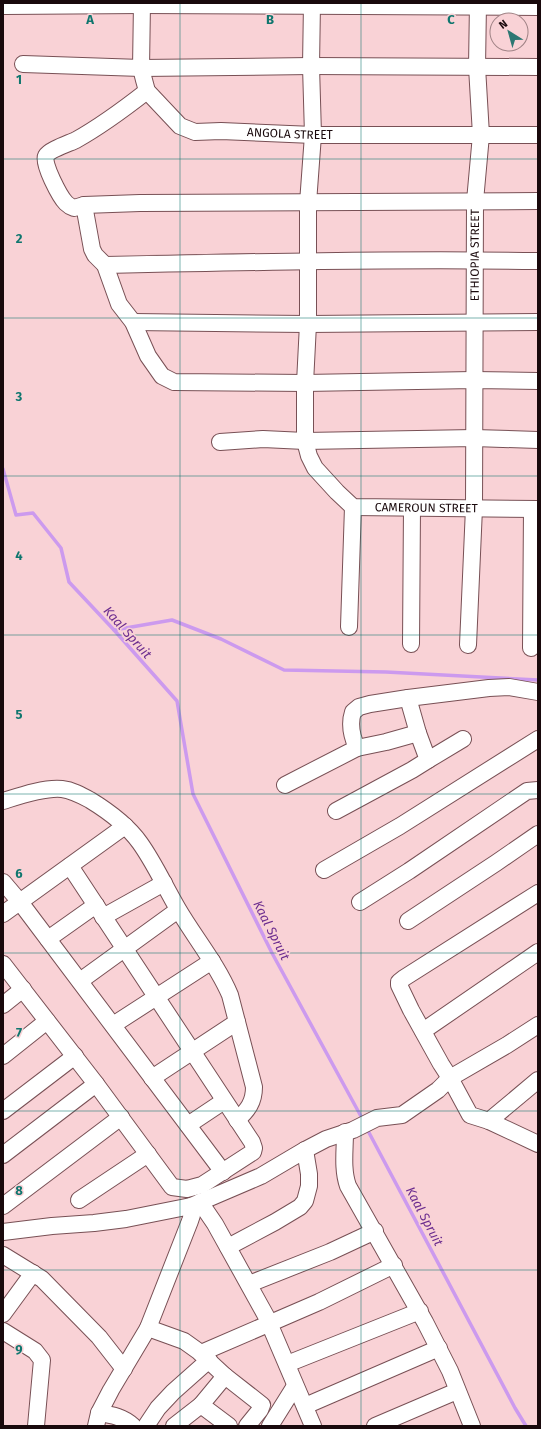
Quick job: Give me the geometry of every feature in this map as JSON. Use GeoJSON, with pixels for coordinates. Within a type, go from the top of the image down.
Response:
{"type":"FeatureCollection","features":[{"type":"Feature","properties":{"kind":"street","name":"ANGOLA STREET"},"geometry":{"type":"LineString","coordinates":[[142,4],[141,68],[147,91],[180,126],[195,132],[313,135],[538,135]]}},
{"type":"Feature","properties":{"kind":"street"},"geometry":{"type":"LineString","coordinates":[[312,4],[311,66],[313,135],[308,203],[309,261],[305,383],[305,441],[309,456],[315,468],[353,507],[350,627]]}},
{"type":"Feature","properties":{"kind":"street"},"geometry":{"type":"LineString","coordinates":[[4,6],[312,4],[478,5],[538,7]]}},
{"type":"Feature","properties":{"kind":"street","name":"ETHIOPIA STREET"},"geometry":{"type":"LineString","coordinates":[[468,645],[474,508],[473,380],[475,322],[475,201],[481,135],[477,67],[478,5]]}},
{"type":"Feature","properties":{"kind":"street"},"geometry":{"type":"LineString","coordinates":[[23,64],[141,68],[311,66],[538,67]]}},
{"type":"Feature","properties":{"kind":"street"},"geometry":{"type":"LineString","coordinates":[[147,91],[106,122],[46,155],[46,166],[66,203],[74,208],[84,205],[140,203],[538,201]]}},
{"type":"Feature","properties":{"kind":"street"},"geometry":{"type":"LineString","coordinates":[[84,205],[92,249],[95,255],[105,265],[119,304],[133,322],[148,356],[158,372],[162,376],[174,382],[305,383],[473,380],[538,381]]}},
{"type":"Feature","properties":{"kind":"street"},"geometry":{"type":"LineString","coordinates":[[105,265],[309,261],[538,261]]}},
{"type":"Feature","properties":{"kind":"street"},"geometry":{"type":"LineString","coordinates":[[133,322],[308,324],[538,322]]}},
{"type":"Feature","properties":{"kind":"street"},"geometry":{"type":"LineString","coordinates":[[220,442],[263,439],[305,441],[474,438],[538,440]]}},
{"type":"Feature","properties":{"kind":"street","name":"CAMEROUN STREET"},"geometry":{"type":"LineString","coordinates":[[353,507],[535,509]]}},
{"type":"Feature","properties":{"kind":"street"},"geometry":{"type":"LineString","coordinates":[[411,644],[412,508]]}},
{"type":"Feature","properties":{"kind":"street"},"geometry":{"type":"LineString","coordinates":[[531,648],[535,509]]}},
{"type":"Feature","properties":{"kind":"street"},"geometry":{"type":"LineString","coordinates":[[357,748],[354,742],[351,726],[353,712],[359,707],[408,698],[489,688],[509,687],[538,692]]}},
{"type":"Feature","properties":{"kind":"street"},"geometry":{"type":"LineString","coordinates":[[408,698],[418,733],[428,760]]}},
{"type":"Feature","properties":{"kind":"street"},"geometry":{"type":"LineString","coordinates":[[285,785],[357,748],[418,733]]}},
{"type":"Feature","properties":{"kind":"street"},"geometry":{"type":"LineString","coordinates":[[336,811],[412,770],[463,739]]}},
{"type":"Feature","properties":{"kind":"street"},"geometry":{"type":"LineString","coordinates":[[324,870],[407,822],[538,739]]}},
{"type":"Feature","properties":{"kind":"street"},"geometry":{"type":"LineString","coordinates":[[3,801],[42,790],[61,788],[71,790],[96,804],[125,826],[139,842],[164,883],[178,910],[224,980],[230,994],[254,1087],[252,1102],[249,1108],[238,1120]]}},
{"type":"Feature","properties":{"kind":"street"},"geometry":{"type":"LineString","coordinates":[[360,902],[409,871],[527,791],[538,790]]}},
{"type":"Feature","properties":{"kind":"street"},"geometry":{"type":"LineString","coordinates":[[3,914],[125,826]]}},
{"type":"Feature","properties":{"kind":"street"},"geometry":{"type":"LineString","coordinates":[[408,921],[496,864],[538,834]]}},
{"type":"Feature","properties":{"kind":"street"},"geometry":{"type":"LineString","coordinates":[[3,964],[75,1056],[172,1187],[187,1189],[197,1187],[251,1154],[254,1150],[252,1142],[70,866]]}},
{"type":"Feature","properties":{"kind":"street"},"geometry":{"type":"LineString","coordinates":[[3,882],[80,981],[223,1172]]}},
{"type":"Feature","properties":{"kind":"street"},"geometry":{"type":"LineString","coordinates":[[48,939],[100,911],[164,883]]}},
{"type":"Feature","properties":{"kind":"street"},"geometry":{"type":"LineString","coordinates":[[538,893],[399,982],[399,988],[470,1115],[488,1121],[538,1144]]}},
{"type":"Feature","properties":{"kind":"street"},"geometry":{"type":"LineString","coordinates":[[80,981],[178,910]]}},
{"type":"Feature","properties":{"kind":"street"},"geometry":{"type":"LineString","coordinates":[[423,1031],[538,952]]}},
{"type":"Feature","properties":{"kind":"street"},"geometry":{"type":"LineString","coordinates":[[113,1025],[212,961]]}},
{"type":"Feature","properties":{"kind":"street"},"geometry":{"type":"LineString","coordinates":[[3,1004],[22,989]]}},
{"type":"Feature","properties":{"kind":"street"},"geometry":{"type":"LineString","coordinates":[[3,1056],[47,1021]]}},
{"type":"Feature","properties":{"kind":"street"},"geometry":{"type":"LineString","coordinates":[[152,1078],[237,1022]]}},
{"type":"Feature","properties":{"kind":"street"},"geometry":{"type":"LineString","coordinates":[[3,1232],[52,1226],[126,1220],[196,1204],[261,1176],[326,1139],[349,1131],[377,1118],[402,1115],[438,1090],[450,1078],[538,1025]]}},
{"type":"Feature","properties":{"kind":"street"},"geometry":{"type":"LineString","coordinates":[[3,1111],[75,1056]]}},
{"type":"Feature","properties":{"kind":"street"},"geometry":{"type":"LineString","coordinates":[[488,1121],[538,1080]]}},
{"type":"Feature","properties":{"kind":"street"},"geometry":{"type":"LineString","coordinates":[[3,1155],[96,1084]]}},
{"type":"Feature","properties":{"kind":"street"},"geometry":{"type":"LineString","coordinates":[[188,1125],[224,1100]]}},
{"type":"Feature","properties":{"kind":"street"},"geometry":{"type":"LineString","coordinates":[[3,1206],[121,1117]]}},
{"type":"Feature","properties":{"kind":"street"},"geometry":{"type":"LineString","coordinates":[[349,1131],[344,1167],[345,1178],[348,1186],[420,1311],[450,1371],[472,1426]]}},
{"type":"Feature","properties":{"kind":"street"},"geometry":{"type":"LineString","coordinates":[[228,1247],[275,1222],[300,1207],[305,1201],[309,1186],[309,1174],[305,1150]]}},
{"type":"Feature","properties":{"kind":"street"},"geometry":{"type":"LineString","coordinates":[[79,1200],[148,1154]]}},
{"type":"Feature","properties":{"kind":"street"},"geometry":{"type":"LineString","coordinates":[[196,1204],[228,1247],[249,1284],[269,1322],[313,1426]]}},
{"type":"Feature","properties":{"kind":"street"},"geometry":{"type":"LineString","coordinates":[[98,1420],[124,1369],[148,1328],[196,1204]]}},
{"type":"Feature","properties":{"kind":"street"},"geometry":{"type":"LineString","coordinates":[[249,1284],[330,1252],[375,1231]]}},
{"type":"Feature","properties":{"kind":"street"},"geometry":{"type":"LineString","coordinates":[[3,1255],[42,1279],[99,1337],[124,1369]]}},
{"type":"Feature","properties":{"kind":"street"},"geometry":{"type":"LineString","coordinates":[[146,1426],[158,1408],[205,1357],[269,1322],[318,1302],[394,1265]]}},
{"type":"Feature","properties":{"kind":"street"},"geometry":{"type":"LineString","coordinates":[[3,1314],[32,1273]]}},
{"type":"Feature","properties":{"kind":"street"},"geometry":{"type":"LineString","coordinates":[[287,1364],[420,1311]]}},
{"type":"Feature","properties":{"kind":"street"},"geometry":{"type":"LineString","coordinates":[[148,1328],[184,1341],[262,1405],[260,1410],[247,1426]]}},
{"type":"Feature","properties":{"kind":"street"},"geometry":{"type":"LineString","coordinates":[[3,1332],[35,1351],[42,1360],[36,1426]]}},
{"type":"Feature","properties":{"kind":"street"},"geometry":{"type":"LineString","coordinates":[[304,1406],[438,1348]]}},
{"type":"Feature","properties":{"kind":"street"},"geometry":{"type":"LineString","coordinates":[[174,1426],[201,1405],[225,1376]]}},
{"type":"Feature","properties":{"kind":"street"},"geometry":{"type":"LineString","coordinates":[[270,1426],[295,1386]]}},
{"type":"Feature","properties":{"kind":"street"},"geometry":{"type":"LineString","coordinates":[[375,1426],[457,1391]]}},
{"type":"Feature","properties":{"kind":"street"},"geometry":{"type":"LineString","coordinates":[[201,1405],[229,1426]]}},
{"type":"Feature","properties":{"kind":"street"},"geometry":{"type":"LineString","coordinates":[[98,1420],[116,1416],[128,1421],[134,1426]]}},
{"type":"Feature","properties":{"kind":"waterway","name":"Kaal Spruit"},"geometry":{"type":"LineString","coordinates":[[3,469],[16,515],[33,513],[61,548],[69,582],[177,701],[193,794],[272,953],[363,1120]]}},
{"type":"Feature","properties":{"kind":"waterway"},"geometry":{"type":"LineString","coordinates":[[114,630],[172,620],[221,639],[284,670],[386,672],[538,680]]}},
{"type":"Feature","properties":{"kind":"waterway","name":"Kaal Spruit"},"geometry":{"type":"LineString","coordinates":[[366,1127],[515,1408],[526,1426]]}}]}
